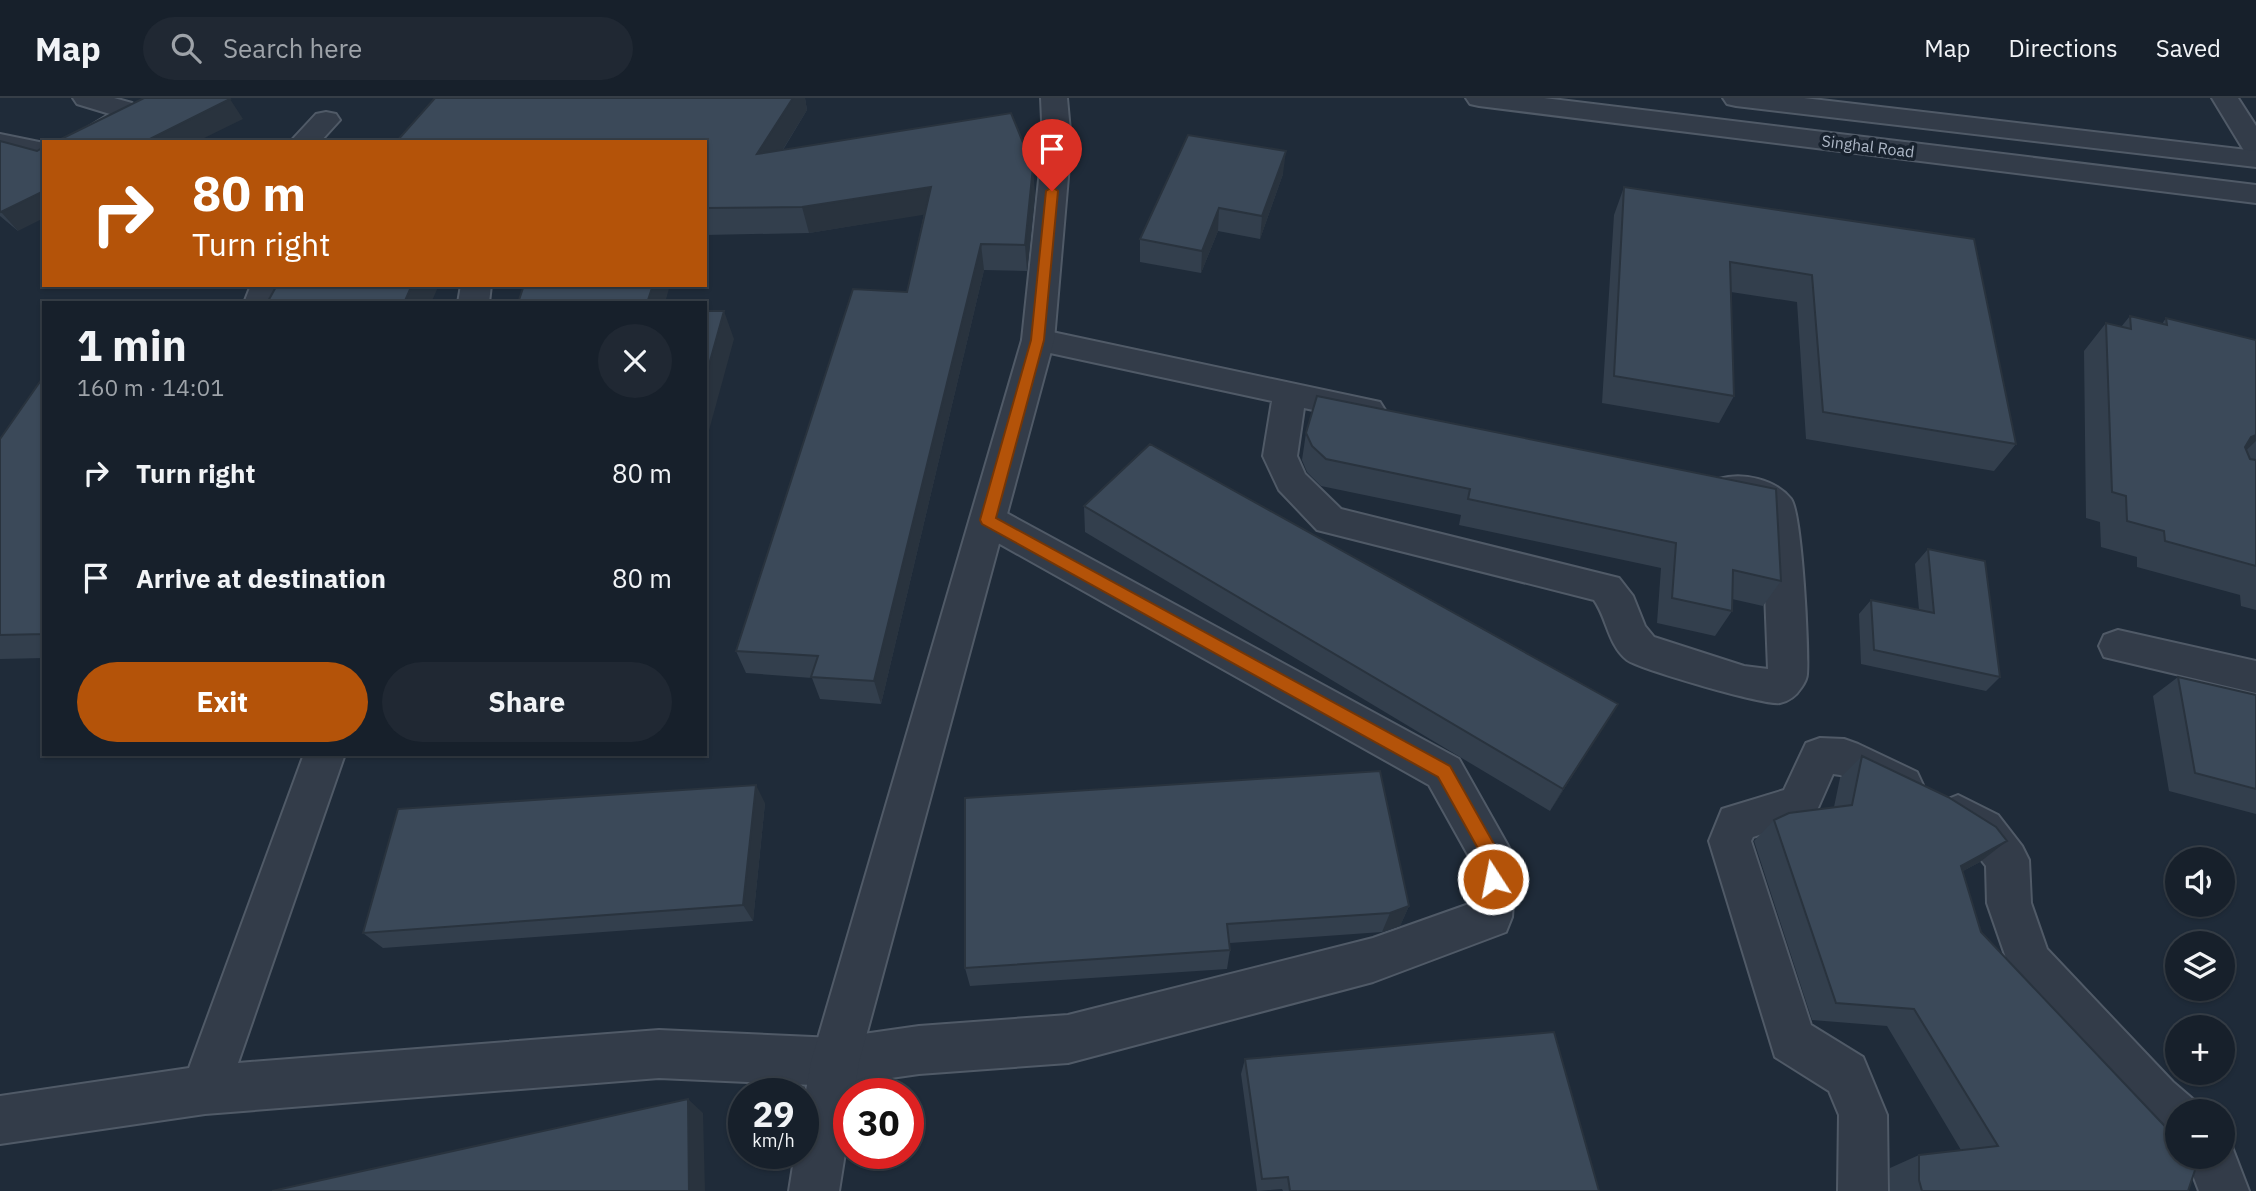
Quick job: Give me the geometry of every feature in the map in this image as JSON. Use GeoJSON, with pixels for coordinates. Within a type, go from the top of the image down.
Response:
{"type":"FeatureCollection","features":[{"type":"Feature","properties":{"kind":"street"},"geometry":{"type":"LineString","coordinates":[[86,98],[123,109],[124,116],[87,140]]}},
{"type":"Feature","properties":{"kind":"street"},"geometry":{"type":"LineString","coordinates":[[814,1191],[835,1062],[1038,340],[1057,142],[1054,98]]}},
{"type":"Feature","properties":{"kind":"street","name":"Singhal Road"},"geometry":{"type":"LineString","coordinates":[[1479,98],[2256,194]]}},
{"type":"Feature","properties":{"kind":"street","name":"Singhal Road"},"geometry":{"type":"LineString","coordinates":[[1736,98],[2256,159]]}},
{"type":"Feature","properties":{"kind":"street"},"geometry":{"type":"LineString","coordinates":[[2225,98],[2256,148]]}},
{"type":"Feature","properties":{"kind":"street"},"geometry":{"type":"LineString","coordinates":[[306,140],[326,120]]}},
{"type":"Feature","properties":{"kind":"street"},"geometry":{"type":"LineString","coordinates":[[0,142],[42,151]]}},
{"type":"Feature","properties":{"kind":"street"},"geometry":{"type":"LineString","coordinates":[[1038,340],[1398,417]]}},
{"type":"Feature","properties":{"kind":"street"},"geometry":{"type":"LineString","coordinates":[[1290,394],[1280,456],[1292,481],[1330,520],[1606,588],[1620,607],[1629,633],[1641,649],[1744,682],[1778,687],[1788,676],[1783,542],[1779,509],[1763,494],[1696,480]]}},
{"type":"Feature","properties":{"kind":"street"},"geometry":{"type":"LineString","coordinates":[[0,1120],[205,1090],[659,1054],[835,1062],[919,1050],[1068,1039],[1373,960],[1490,916],[1494,860],[1444,772],[988,520]]}},
{"type":"Feature","properties":{"kind":"street"},"geometry":{"type":"LineString","coordinates":[[2118,646],[2256,677]]}},
{"type":"Feature","properties":{"kind":"street"},"geometry":{"type":"LineString","coordinates":[[205,1090],[324,756]]}},
{"type":"Feature","properties":{"kind":"street"},"geometry":{"type":"LineString","coordinates":[[1863,1191],[1863,1115],[1846,1074],[1792,1040],[1730,841],[1737,823],[1798,804],[1820,756],[1844,757],[1944,806],[1983,829],[2007,860],[2009,902],[2029,962],[2165,1107]]}},
{"type":"Feature","properties":{"kind":"street"},"geometry":{"type":"LineString","coordinates":[[2216,1169],[2224,1191]]}},
{"type":"Feature","properties":{"kind":"building"},"geometry":{"type":"Polygon","coordinates":[[[144,98],[230,99],[148,140],[59,140],[144,98]]]}},
{"type":"Feature","properties":{"kind":"building"},"geometry":{"type":"Polygon","coordinates":[[[435,98],[793,98],[757,154],[1011,113],[1033,167],[1025,245],[981,244],[874,681],[811,677],[818,656],[736,651],[853,289],[907,292],[931,187],[802,207],[707,208],[707,140],[398,140],[435,98]]]}},
{"type":"Feature","properties":{"kind":"building"},"geometry":{"type":"Polygon","coordinates":[[[1188,135],[1286,151],[1262,216],[1219,208],[1202,251],[1140,239],[1188,135]]]}},
{"type":"Feature","properties":{"kind":"building"},"geometry":{"type":"Polygon","coordinates":[[[0,141],[37,151],[42,148],[42,192],[0,211],[0,141]]]}},
{"type":"Feature","properties":{"kind":"building"},"geometry":{"type":"Polygon","coordinates":[[[1624,187],[1974,239],[2016,444],[1823,412],[1812,275],[1730,262],[1734,396],[1614,376],[1624,187]]]}},
{"type":"Feature","properties":{"kind":"building"},"geometry":{"type":"Polygon","coordinates":[[[276,287],[411,287],[405,301],[268,301],[276,287]]]}},
{"type":"Feature","properties":{"kind":"building"},"geometry":{"type":"Polygon","coordinates":[[[523,287],[652,287],[648,301],[519,301],[523,287]]]}},
{"type":"Feature","properties":{"kind":"building"},"geometry":{"type":"Polygon","coordinates":[[[707,311],[724,311],[707,372],[707,311]]]}},
{"type":"Feature","properties":{"kind":"building"},"geometry":{"type":"Polygon","coordinates":[[[2130,316],[2167,325],[2166,318],[2256,340],[2256,435],[2251,437],[2245,447],[2250,459],[2256,460],[2256,566],[2165,541],[2164,531],[2127,521],[2126,496],[2112,492],[2106,323],[2131,329],[2130,316]]]}},
{"type":"Feature","properties":{"kind":"building"},"geometry":{"type":"Polygon","coordinates":[[[42,379],[42,634],[0,635],[0,439],[42,379]]]}},
{"type":"Feature","properties":{"kind":"building"},"geometry":{"type":"Polygon","coordinates":[[[1317,396],[1776,489],[1781,581],[1733,570],[1732,611],[1672,598],[1676,543],[1468,499],[1470,489],[1326,459],[1312,446],[1306,433],[1317,396]]]}},
{"type":"Feature","properties":{"kind":"building"},"geometry":{"type":"Polygon","coordinates":[[[1150,444],[1618,704],[1563,789],[1084,506],[1150,444]]]}},
{"type":"Feature","properties":{"kind":"building"},"geometry":{"type":"Polygon","coordinates":[[[1928,549],[1985,561],[2000,677],[1874,650],[1871,600],[1934,613],[1928,549]]]}},
{"type":"Feature","properties":{"kind":"building"},"geometry":{"type":"Polygon","coordinates":[[[2178,677],[2256,695],[2256,789],[2195,773],[2178,677]]]}},
{"type":"Feature","properties":{"kind":"building"},"geometry":{"type":"Polygon","coordinates":[[[1862,756],[1948,797],[1996,827],[2007,841],[1961,866],[1981,932],[2165,1126],[2165,1169],[2195,1169],[2188,1191],[1922,1191],[1919,1155],[1998,1146],[1914,1009],[1836,1003],[1774,820],[1789,813],[1852,805],[1862,756]]]}},
{"type":"Feature","properties":{"kind":"building"},"geometry":{"type":"Polygon","coordinates":[[[1380,771],[1409,906],[1390,913],[1227,924],[1230,950],[965,968],[965,798],[1380,771]]]}},
{"type":"Feature","properties":{"kind":"building"},"geometry":{"type":"Polygon","coordinates":[[[756,785],[743,905],[363,933],[398,809],[756,785]]]}},
{"type":"Feature","properties":{"kind":"building"},"geometry":{"type":"Polygon","coordinates":[[[1554,1032],[1599,1191],[1290,1191],[1288,1177],[1262,1179],[1245,1059],[1554,1032]]]}},
{"type":"Feature","properties":{"kind":"building"},"geometry":{"type":"Polygon","coordinates":[[[688,1099],[689,1191],[272,1191],[688,1099]]]}},
{"type":"Feature","properties":{"kind":"route"},"geometry":{"type":"LineString","coordinates":[[1052,191],[1038,340],[988,520],[1444,772],[1494,860],[1493,879]]}}]}
